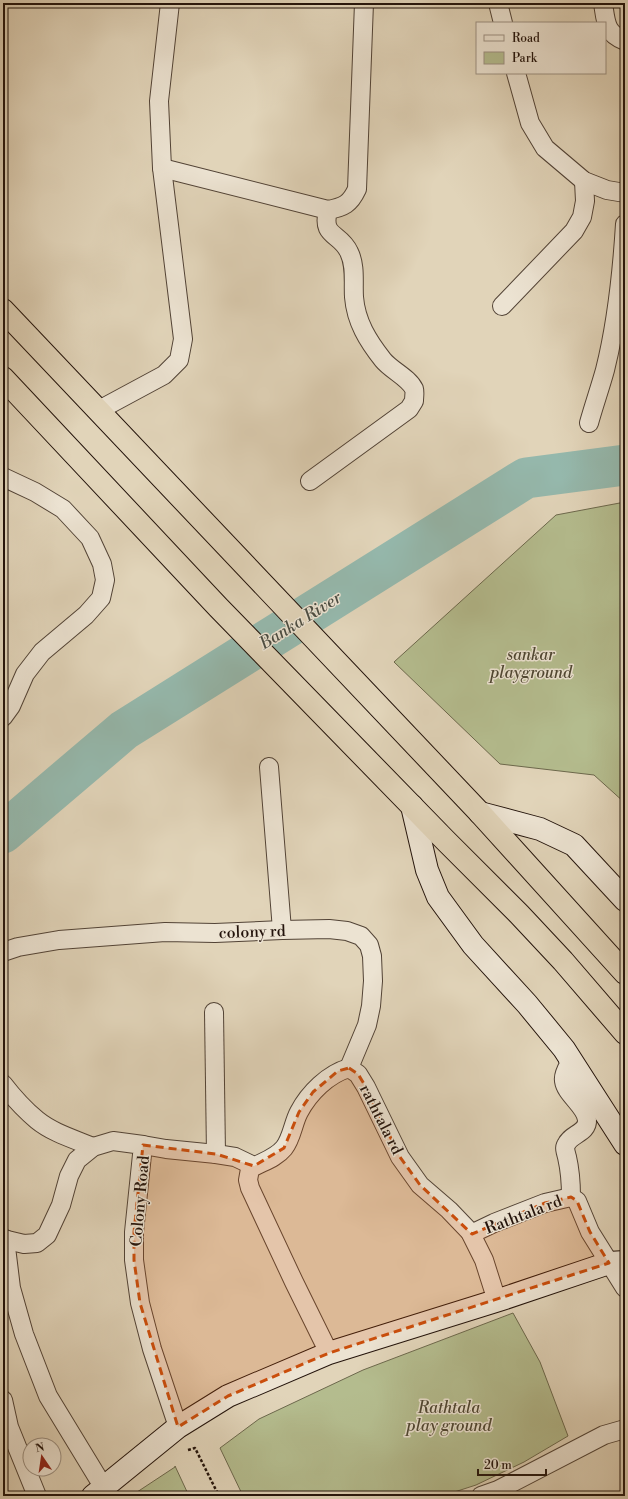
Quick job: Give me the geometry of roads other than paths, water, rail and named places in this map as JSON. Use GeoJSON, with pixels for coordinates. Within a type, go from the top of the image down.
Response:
{"type":"FeatureCollection","features":[{"type":"Feature","properties":{"kind":"highway"},"geometry":{"type":"LineString","coordinates":[[3,310],[480,813],[625,972]]}},
{"type":"Feature","properties":{"kind":"highway"},"geometry":{"type":"LineString","coordinates":[[3,378],[218,607],[412,806],[520,914],[563,960],[625,1034]]}},
{"type":"Feature","properties":{"kind":"street"},"geometry":{"type":"LineString","coordinates":[[99,410],[164,375],[179,360],[183,339],[162,168],[159,101],[170,3]]}},
{"type":"Feature","properties":{"kind":"street"},"geometry":{"type":"LineString","coordinates":[[162,168],[328,210],[340,208],[352,200],[357,189],[364,3]]}},
{"type":"Feature","properties":{"kind":"street"},"geometry":{"type":"LineString","coordinates":[[498,3],[503,22]]}},
{"type":"Feature","properties":{"kind":"street"},"geometry":{"type":"LineString","coordinates":[[603,3],[606,22]]}},
{"type":"Feature","properties":{"kind":"street"},"geometry":{"type":"LineString","coordinates":[[606,24],[614,37],[625,41]]}},
{"type":"Feature","properties":{"kind":"street"},"geometry":{"type":"LineString","coordinates":[[516,74],[530,123],[545,148],[584,181],[607,190],[625,193]]}},
{"type":"Feature","properties":{"kind":"street"},"geometry":{"type":"LineString","coordinates":[[502,306],[574,231],[582,218],[585,201],[584,181]]}},
{"type":"Feature","properties":{"kind":"street"},"geometry":{"type":"LineString","coordinates":[[310,481],[409,408],[414,401],[414,389],[408,381],[387,365],[370,343],[357,319],[354,298],[353,269],[350,253],[343,242],[327,229],[325,219],[328,210]]}},
{"type":"Feature","properties":{"kind":"street"},"geometry":{"type":"LineString","coordinates":[[589,423],[605,370],[616,314],[623,264],[625,224]]}},
{"type":"Feature","properties":{"kind":"street"},"geometry":{"type":"LineString","coordinates":[[3,477],[35,492],[63,509],[90,538],[102,564],[105,580],[101,598],[86,615],[42,652],[25,674],[11,706],[3,717]]}},
{"type":"Feature","properties":{"kind":"street"},"geometry":{"type":"LineString","coordinates":[[269,767],[282,930]]}},
{"type":"Feature","properties":{"kind":"street"},"geometry":{"type":"LineString","coordinates":[[412,806],[427,870],[438,897],[473,945],[527,1004],[564,1049],[625,1144]]}},
{"type":"Feature","properties":{"kind":"street"},"geometry":{"type":"LineString","coordinates":[[480,813],[540,829],[574,845],[625,900]]}},
{"type":"Feature","properties":{"kind":"street","name":"colony rd"},"geometry":{"type":"LineString","coordinates":[[3,952],[52,941],[165,932],[215,933],[329,929],[347,931],[361,936],[369,945],[372,956],[374,981],[367,1025],[348,1068]]}},
{"type":"Feature","properties":{"kind":"street"},"geometry":{"type":"LineString","coordinates":[[214,1012],[216,1154]]}},
{"type":"Feature","properties":{"kind":"street"},"geometry":{"type":"LineString","coordinates":[[568,1057],[568,1065],[564,1074],[566,1088],[586,1115],[587,1121],[584,1130],[570,1140],[566,1145],[571,1181],[571,1197]]}},
{"type":"Feature","properties":{"kind":"street","name":"rathtala rd"},"geometry":{"type":"LineString","coordinates":[[254,1166],[275,1157],[284,1148],[299,1112],[312,1092],[338,1071],[348,1068],[358,1074],[400,1156],[420,1185],[449,1210],[472,1234]]}},
{"type":"Feature","properties":{"kind":"street"},"geometry":{"type":"LineString","coordinates":[[3,1084],[14,1098],[38,1121],[65,1136],[93,1147]]}},
{"type":"Feature","properties":{"kind":"street","name":"Colony Road"},"geometry":{"type":"LineString","coordinates":[[4,1239],[24,1244],[37,1243],[47,1235],[61,1205],[69,1176],[77,1160],[93,1147],[113,1141],[143,1145],[134,1232],[134,1260],[140,1303],[152,1349],[178,1427]]}},
{"type":"Feature","properties":{"kind":"street"},"geometry":{"type":"LineString","coordinates":[[143,1145],[166,1150],[235,1157],[254,1166],[248,1172],[250,1188],[329,1353]]}},
{"type":"Feature","properties":{"kind":"street","name":"Rathtala rd"},"geometry":{"type":"LineString","coordinates":[[497,1301],[484,1260],[471,1234],[494,1223],[545,1203],[571,1197],[577,1201],[590,1232],[617,1262],[625,1288]]}},
{"type":"Feature","properties":{"kind":"street"},"geometry":{"type":"LineString","coordinates":[[4,1239],[11,1288],[24,1334],[48,1396],[98,1492],[178,1427],[228,1396],[329,1353],[617,1262]]}},
{"type":"Feature","properties":{"kind":"street"},"geometry":{"type":"LineString","coordinates":[[3,1400],[9,1427],[37,1496]]}},
{"type":"Feature","properties":{"kind":"street"},"geometry":{"type":"LineString","coordinates":[[481,1496],[498,1490],[604,1435],[625,1429]]}},
{"type":"Feature","properties":{"kind":"waterway","name":"Banka River"},"geometry":{"type":"LineString","coordinates":[[3,833],[124,730],[526,478],[625,465]]}},
{"type":"Feature","properties":{"kind":"park label","name":"sankar playground"},"geometry":{"type":"Point","coordinates":[531,663]}},
{"type":"Feature","properties":{"kind":"park label","name":"Rathtala play ground"},"geometry":{"type":"Point","coordinates":[449,1416]}}]}
